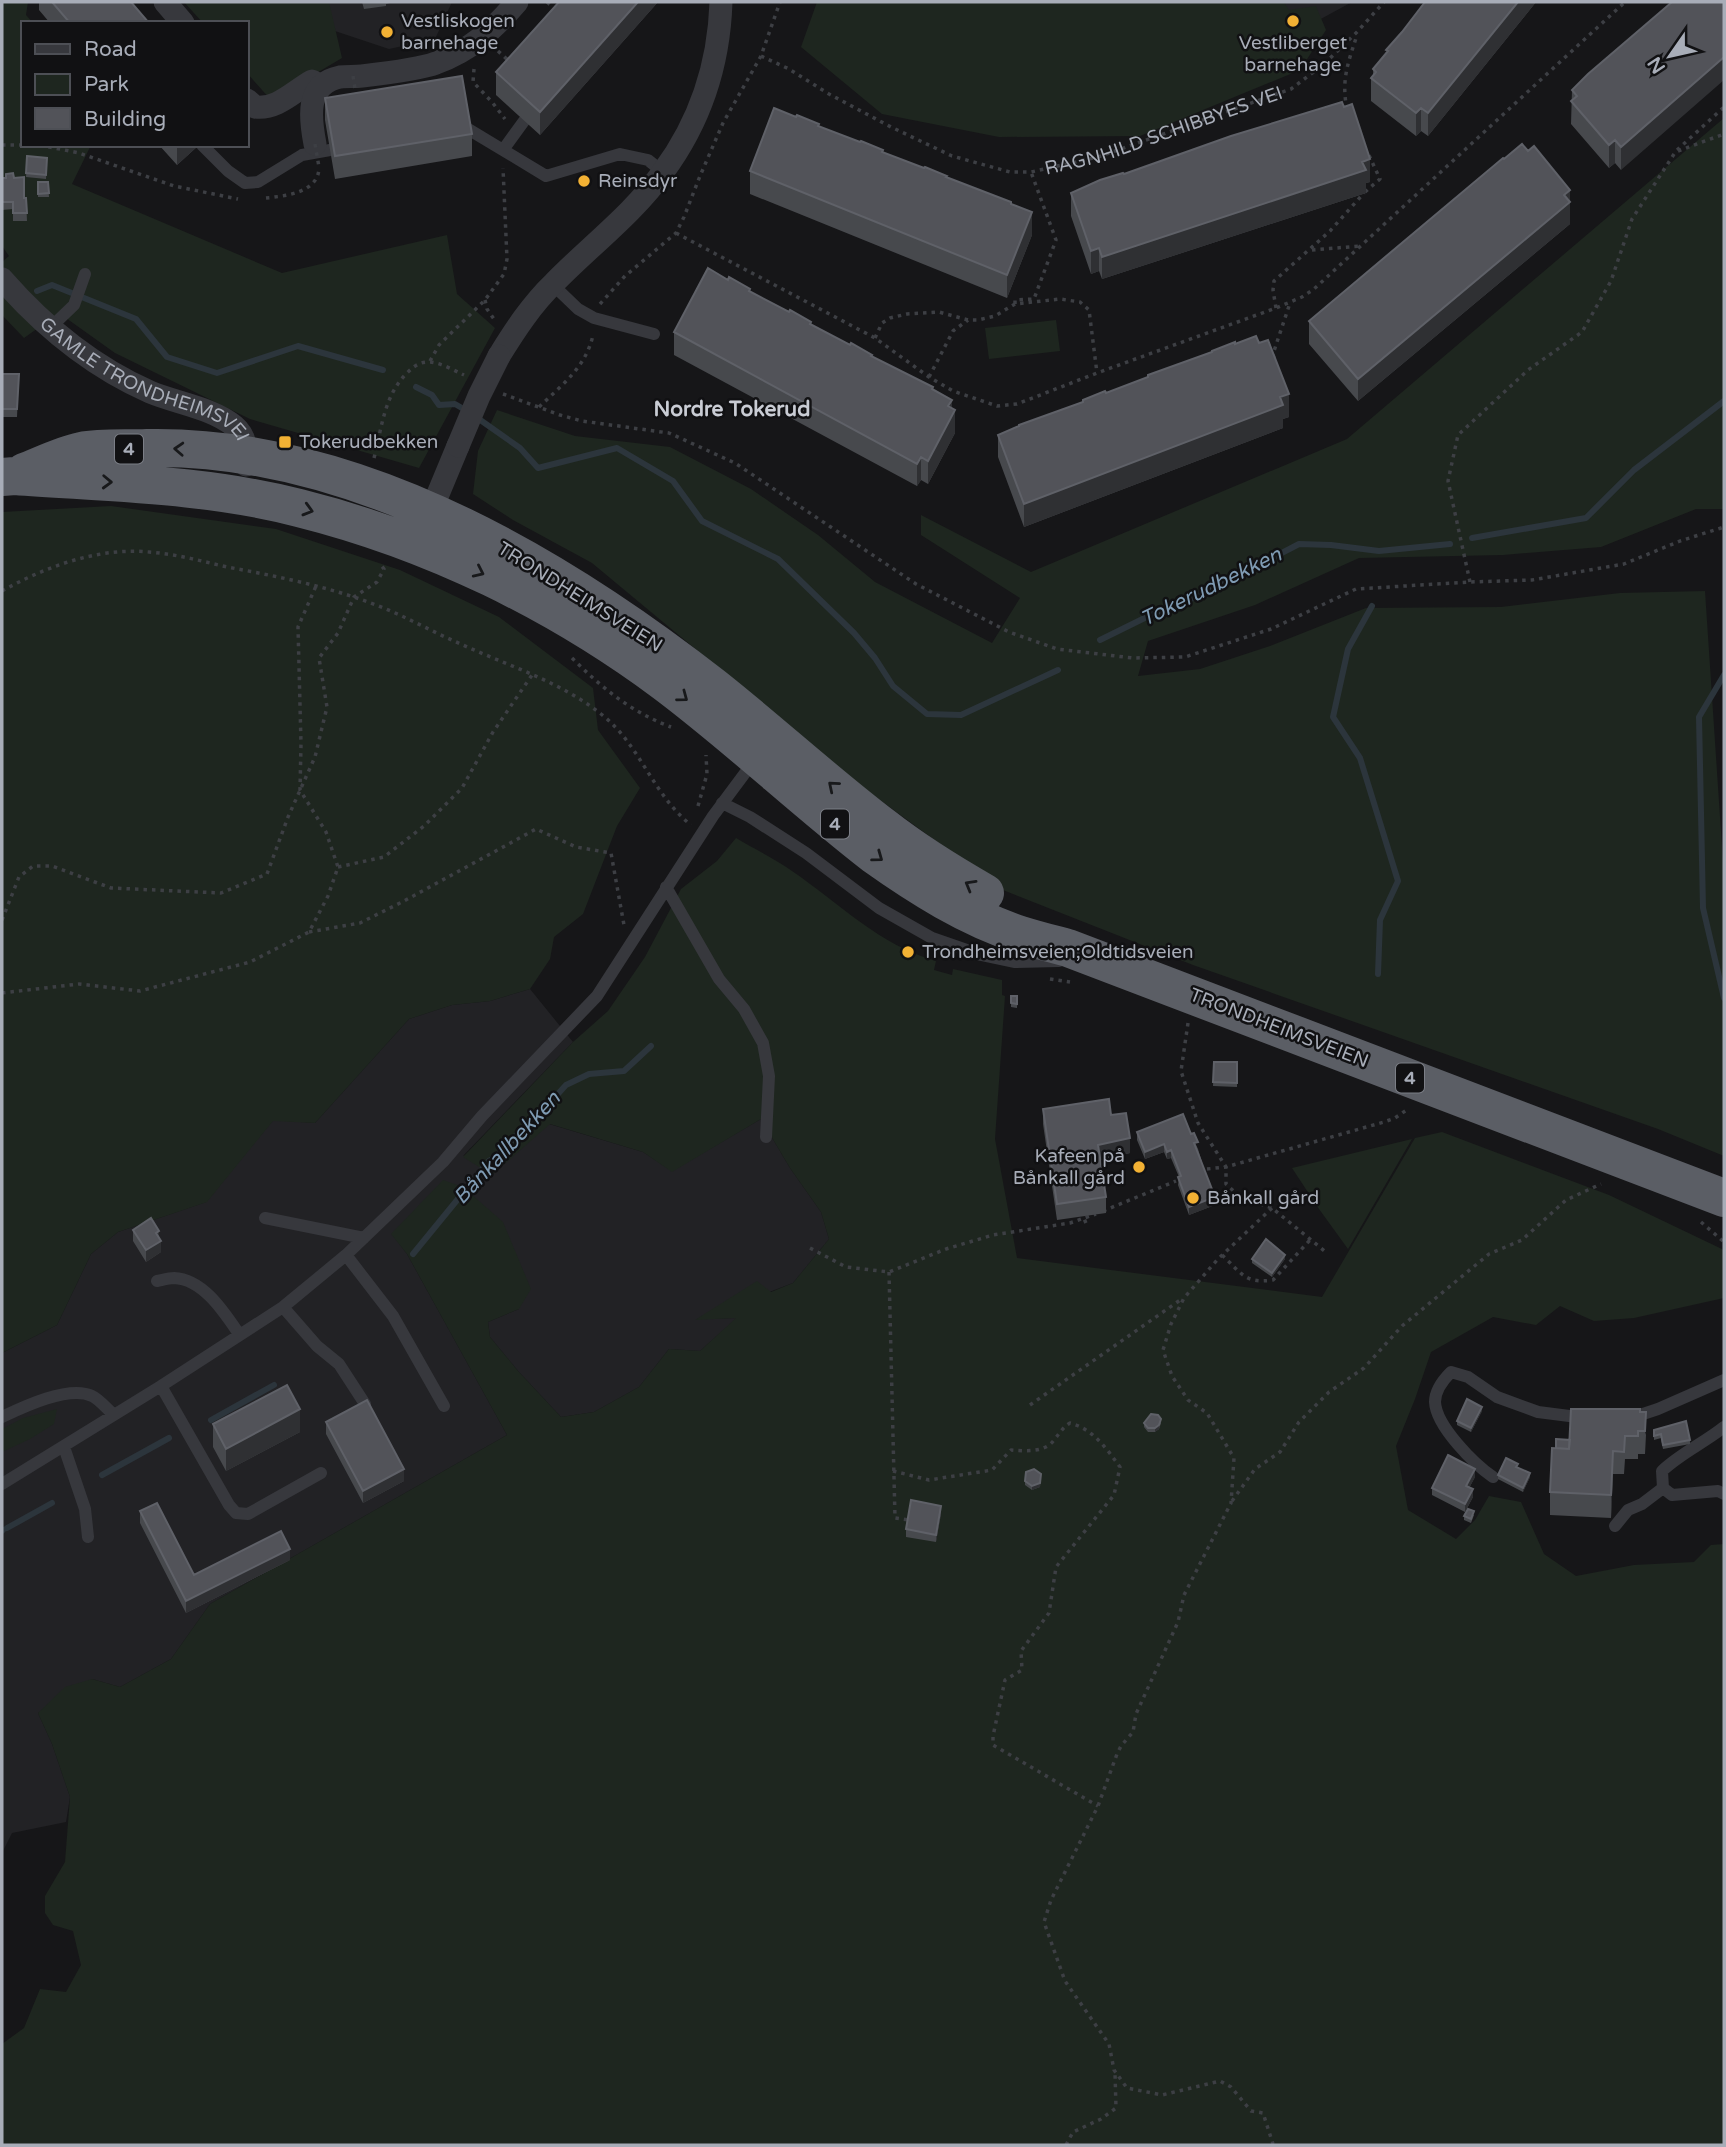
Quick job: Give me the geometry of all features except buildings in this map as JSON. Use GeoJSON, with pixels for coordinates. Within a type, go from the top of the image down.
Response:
{"type":"FeatureCollection","features":[{"type":"Feature","properties":{"kind":"highway","name":"TRONDHEIMSVEIEN"},"geometry":{"type":"LineString","coordinates":[[8,476],[80,451],[164,448],[214,451],[272,460],[379,491],[423,529],[765,747],[842,830],[905,877],[986,921],[1020,935],[1082,954],[1724,1198]]}},
{"type":"Feature","properties":{"kind":"highway","name":"TRONDHEIMSVEIEN"},"geometry":{"type":"LineString","coordinates":[[8,476],[166,485],[241,496],[359,524],[423,529]]}},
{"type":"Feature","properties":{"kind":"street"},"geometry":{"type":"LineString","coordinates":[[165,2],[181,21]]}},
{"type":"Feature","properties":{"kind":"street"},"geometry":{"type":"LineString","coordinates":[[323,147],[311,121],[311,107],[321,86],[338,77],[435,64],[480,40],[517,2]]}},
{"type":"Feature","properties":{"kind":"street"},"geometry":{"type":"LineString","coordinates":[[423,529],[478,396],[499,356],[529,311],[552,284],[616,224],[663,172],[694,119],[717,53],[721,2]]}},
{"type":"Feature","properties":{"kind":"street"},"geometry":{"type":"LineString","coordinates":[[248,101],[260,108],[271,106],[312,81],[321,86]]}},
{"type":"Feature","properties":{"kind":"street","name":"GAMLE TRONDHEIMSVEI"},"geometry":{"type":"LineString","coordinates":[[2,279],[50,328],[84,356],[159,396],[224,419],[243,436],[247,456],[241,496]]}},
{"type":"Feature","properties":{"kind":"lane"},"geometry":{"type":"LineString","coordinates":[[502,150],[524,121]]}},
{"type":"Feature","properties":{"kind":"lane"},"geometry":{"type":"LineString","coordinates":[[468,129],[546,176],[620,153],[648,160],[663,172]]}},
{"type":"Feature","properties":{"kind":"lane"},"geometry":{"type":"LineString","coordinates":[[204,147],[228,172],[245,183],[258,182],[302,155],[323,147]]}},
{"type":"Feature","properties":{"kind":"lane"},"geometry":{"type":"LineString","coordinates":[[50,328],[74,305],[83,280]]}},
{"type":"Feature","properties":{"kind":"lane"},"geometry":{"type":"LineString","coordinates":[[552,284],[578,309],[594,318],[654,334]]}},
{"type":"Feature","properties":{"kind":"lane"},"geometry":{"type":"LineString","coordinates":[[2,1484],[283,1307],[346,1255],[443,1162],[482,1116],[597,996],[701,833],[765,747]]}},
{"type":"Feature","properties":{"kind":"lane"},"geometry":{"type":"LineString","coordinates":[[722,803],[750,817],[806,853],[879,908],[907,925],[957,948],[1014,962],[1082,954]]}},
{"type":"Feature","properties":{"kind":"lane"},"geometry":{"type":"LineString","coordinates":[[666,887],[719,979],[744,1009],[763,1043],[769,1076],[766,1137]]}},
{"type":"Feature","properties":{"kind":"lane"},"geometry":{"type":"LineString","coordinates":[[265,1218],[364,1238]]}},
{"type":"Feature","properties":{"kind":"lane"},"geometry":{"type":"LineString","coordinates":[[346,1255],[393,1316],[444,1406]]}},
{"type":"Feature","properties":{"kind":"lane"},"geometry":{"type":"LineString","coordinates":[[157,1281],[173,1278],[187,1281],[206,1293],[220,1305],[239,1334]]}},
{"type":"Feature","properties":{"kind":"lane"},"geometry":{"type":"LineString","coordinates":[[283,1307],[317,1346],[339,1364],[365,1404]]}},
{"type":"Feature","properties":{"kind":"lane"},"geometry":{"type":"LineString","coordinates":[[1493,1477],[1478,1466],[1441,1419],[1435,1401],[1441,1382],[1451,1372],[1468,1377],[1497,1397],[1538,1412],[1592,1419]]}},
{"type":"Feature","properties":{"kind":"lane"},"geometry":{"type":"LineString","coordinates":[[1617,1420],[1658,1409],[1724,1380]]}},
{"type":"Feature","properties":{"kind":"lane"},"geometry":{"type":"LineString","coordinates":[[161,1386],[236,1513],[248,1514],[321,1473]]}},
{"type":"Feature","properties":{"kind":"lane"},"geometry":{"type":"LineString","coordinates":[[2,1417],[20,1408],[70,1392],[93,1396],[113,1415]]}},
{"type":"Feature","properties":{"kind":"lane"},"geometry":{"type":"LineString","coordinates":[[1724,1427],[1677,1456],[1662,1471],[1663,1488],[1672,1495],[1718,1491],[1724,1494]]}},
{"type":"Feature","properties":{"kind":"lane"},"geometry":{"type":"LineString","coordinates":[[64,1447],[85,1509],[88,1537]]}},
{"type":"Feature","properties":{"kind":"lane"},"geometry":{"type":"LineString","coordinates":[[1615,1526],[1628,1510],[1642,1504],[1663,1488]]}},
{"type":"Feature","properties":{"kind":"path"},"geometry":{"type":"LineString","coordinates":[[547,2],[564,18]]}},
{"type":"Feature","properties":{"kind":"path"},"geometry":{"type":"LineString","coordinates":[[539,407],[583,362],[589,351],[594,318],[602,300],[625,276],[676,233],[723,123],[761,56],[780,2]]}},
{"type":"Feature","properties":{"kind":"path","name":"RAGNHILD SCHIBBYES VEI"},"geometry":{"type":"LineString","coordinates":[[761,56],[891,127],[952,156],[1010,172],[1031,172],[1098,157],[1284,92],[1306,80],[1357,32],[1384,2]]}},
{"type":"Feature","properties":{"kind":"path"},"geometry":{"type":"LineString","coordinates":[[676,233],[875,338],[953,391],[998,406],[1007,406],[1033,399],[1290,303],[1314,289],[1625,2]]}},
{"type":"Feature","properties":{"kind":"path","name":"RAGNHILD SCHIBBYES VEI"},"geometry":{"type":"LineString","coordinates":[[1347,109],[1345,73],[1357,32]]}},
{"type":"Feature","properties":{"kind":"path"},"geometry":{"type":"LineString","coordinates":[[430,361],[439,345],[501,280],[506,267],[502,150],[511,128],[473,82],[480,40],[518,70]]}},
{"type":"Feature","properties":{"kind":"path"},"geometry":{"type":"LineString","coordinates":[[353,76],[357,102]]}},
{"type":"Feature","properties":{"kind":"path"},"geometry":{"type":"LineString","coordinates":[[1471,582],[1448,481],[1458,435],[1528,370],[1582,332],[1611,281],[1632,219],[1676,151],[1724,107]]}},
{"type":"Feature","properties":{"kind":"path"},"geometry":{"type":"LineString","coordinates":[[1676,151],[1724,134]]}},
{"type":"Feature","properties":{"kind":"path"},"geometry":{"type":"LineString","coordinates":[[1276,308],[1274,281],[1330,231],[1380,179],[1363,144]]}},
{"type":"Feature","properties":{"kind":"path"},"geometry":{"type":"LineString","coordinates":[[2,145],[21,145]]}},
{"type":"Feature","properties":{"kind":"path"},"geometry":{"type":"LineString","coordinates":[[50,147],[79,153],[174,186],[243,200]]}},
{"type":"Feature","properties":{"kind":"path"},"geometry":{"type":"LineString","coordinates":[[264,199],[307,188],[316,181],[323,147]]}},
{"type":"Feature","properties":{"kind":"path","name":"RAGNHILD SCHIBBYES VEI"},"geometry":{"type":"LineString","coordinates":[[1015,304],[1015,300],[1034,299],[1056,240],[1031,172]]}},
{"type":"Feature","properties":{"kind":"path"},"geometry":{"type":"LineString","coordinates":[[1310,250],[1362,246]]}},
{"type":"Feature","properties":{"kind":"path"},"geometry":{"type":"LineString","coordinates":[[485,299],[487,309],[498,325]]}},
{"type":"Feature","properties":{"kind":"path"},"geometry":{"type":"LineString","coordinates":[[875,338],[881,323],[907,314],[939,312],[968,320],[988,318],[1015,304],[1074,300],[1086,305],[1089,310],[1097,373]]}},
{"type":"Feature","properties":{"kind":"path"},"geometry":{"type":"LineString","coordinates":[[1274,361],[1273,354],[1290,303]]}},
{"type":"Feature","properties":{"kind":"path"},"geometry":{"type":"LineString","coordinates":[[929,377],[953,331],[968,320]]}},
{"type":"Feature","properties":{"kind":"path"},"geometry":{"type":"LineString","coordinates":[[373,465],[386,405],[393,390],[416,365],[430,361],[470,378]]}},
{"type":"Feature","properties":{"kind":"path"},"geometry":{"type":"LineString","coordinates":[[502,393],[582,421],[669,433],[735,463],[916,584],[1009,632],[1057,649],[1133,658],[1185,657],[1271,629],[1356,589],[1532,580],[1624,564],[1680,541],[1724,527]]}},
{"type":"Feature","properties":{"kind":"path"},"geometry":{"type":"LineString","coordinates":[[2,591],[20,580],[70,561],[98,555],[146,551],[176,555],[355,597],[385,608],[572,695],[612,723],[629,743],[666,801],[678,815],[701,833]]}},
{"type":"Feature","properties":{"kind":"path"},"geometry":{"type":"LineString","coordinates":[[2,920],[19,877],[33,866],[52,866],[111,888],[221,893],[267,874],[288,817],[315,757],[327,707],[319,657],[338,633],[355,597],[377,582],[384,569],[377,561]]}},
{"type":"Feature","properties":{"kind":"path"},"geometry":{"type":"LineString","coordinates":[[309,932],[328,897],[338,867],[326,832],[300,790],[302,744],[298,626],[316,586]]}},
{"type":"Feature","properties":{"kind":"path"},"geometry":{"type":"LineString","coordinates":[[565,651],[636,712],[677,730]]}},
{"type":"Feature","properties":{"kind":"path"},"geometry":{"type":"LineString","coordinates":[[338,867],[384,856],[424,826],[462,788],[493,733],[532,675]]}},
{"type":"Feature","properties":{"kind":"path"},"geometry":{"type":"LineString","coordinates":[[620,700],[625,694]]}},
{"type":"Feature","properties":{"kind":"path"},"geometry":{"type":"LineString","coordinates":[[698,806],[707,774],[705,753]]}},
{"type":"Feature","properties":{"kind":"path"},"geometry":{"type":"LineString","coordinates":[[2,993],[79,984],[140,991],[250,962],[309,932],[360,923],[536,829],[576,847],[611,853],[628,946]]}},
{"type":"Feature","properties":{"kind":"path"},"geometry":{"type":"LineString","coordinates":[[1188,1018],[1181,1071],[1198,1122],[1226,1167],[1226,1184],[1240,1197],[1272,1208],[1327,1253]]}},
{"type":"Feature","properties":{"kind":"path"},"geometry":{"type":"LineString","coordinates":[[1207,1169],[1226,1167],[1395,1118],[1413,1104],[1423,1083]]}},
{"type":"Feature","properties":{"kind":"path"},"geometry":{"type":"LineString","coordinates":[[1066,2145],[1073,2132],[1101,2119],[1116,2108],[1115,2070],[1109,2044],[1065,1981],[1044,1922],[1051,1900],[1097,1806],[1117,1754],[1133,1732],[1136,1714],[1178,1622],[1184,1595],[1231,1503],[1255,1469],[1280,1452],[1299,1422],[1329,1392],[1364,1368],[1402,1326],[1489,1254],[1522,1240],[1566,1200],[1611,1179]]}},
{"type":"Feature","properties":{"kind":"path"},"geometry":{"type":"LineString","coordinates":[[810,1248],[846,1267],[889,1272],[946,1249],[993,1235],[1070,1223],[1176,1181]]}},
{"type":"Feature","properties":{"kind":"path"},"geometry":{"type":"LineString","coordinates":[[1030,1405],[1184,1298],[1222,1255],[1272,1208]]}},
{"type":"Feature","properties":{"kind":"path"},"geometry":{"type":"LineString","coordinates":[[1080,1212],[1086,1223]]}},
{"type":"Feature","properties":{"kind":"path"},"geometry":{"type":"LineString","coordinates":[[1222,1255],[1243,1275],[1257,1282],[1273,1280],[1310,1240]]}},
{"type":"Feature","properties":{"kind":"path"},"geometry":{"type":"LineString","coordinates":[[889,1272],[895,1518],[909,1520]]}},
{"type":"Feature","properties":{"kind":"path"},"geometry":{"type":"LineString","coordinates":[[1184,1298],[1171,1324],[1163,1350],[1172,1376],[1188,1400],[1207,1413],[1234,1458],[1231,1503]]}},
{"type":"Feature","properties":{"kind":"path"},"geometry":{"type":"LineString","coordinates":[[894,1471],[929,1480],[992,1471],[1010,1450],[1045,1449],[1060,1430],[1070,1423],[1080,1425],[1102,1443],[1119,1467],[1114,1495],[1056,1567],[1049,1612],[1021,1651],[1022,1670],[1004,1680],[993,1736],[993,1745],[1097,1806]]}},
{"type":"Feature","properties":{"kind":"path"},"geometry":{"type":"LineString","coordinates":[[1115,2070],[1127,2088],[1162,2095],[1220,2081],[1231,2087],[1251,2111],[1263,2113],[1275,2145]]}},
{"type":"Feature","properties":{"kind":"shaded area","name":"Vestliskogen barnehage"},"geometry":{"type":"Polygon","coordinates":[[[308,2],[452,2],[435,39],[389,49],[314,24],[308,2]]]}},
{"type":"Feature","properties":{"kind":"shaded area","name":"Vestliberget barnehage"},"geometry":{"type":"Polygon","coordinates":[[[1253,2],[1352,2],[1284,39],[1253,2]]]}},
{"type":"Feature","properties":{"kind":"shaded area"},"geometry":{"type":"Polygon","coordinates":[[[530,989],[573,1042],[463,1156],[549,1124],[643,1152],[672,1171],[761,1119],[790,1168],[821,1212],[829,1239],[793,1283],[697,1319],[737,1318],[700,1351],[669,1349],[639,1387],[594,1412],[561,1417],[490,1337],[488,1322],[519,1309],[392,1234],[407,1254],[507,1435],[210,1604],[171,1659],[120,1687],[92,1679],[38,1713],[70,1797],[66,1822],[12,1833],[2,1853],[2,1353],[57,1325],[91,1254],[118,1232],[206,1202],[273,1120],[315,1123],[409,1019],[452,1005],[490,1001],[530,989]]]}},
{"type":"Feature","properties":{"kind":"green space"},"geometry":{"type":"Polygon","coordinates":[[[2,2],[28,2],[26,15],[31,21],[21,21],[21,147],[90,147],[72,184],[282,273],[447,235],[457,294],[495,328],[419,468],[250,419],[115,353],[59,313],[24,338],[2,315],[2,262],[9,256],[2,246],[2,2]]]}},
{"type":"Feature","properties":{"kind":"green space"},"geometry":{"type":"Polygon","coordinates":[[[184,2],[329,2],[342,58],[271,100],[248,74],[248,21],[201,21],[184,2]]]}},
{"type":"Feature","properties":{"kind":"green space"},"geometry":{"type":"Polygon","coordinates":[[[817,2],[1284,2],[1289,10],[1316,6],[1326,30],[1300,70],[1140,136],[999,137],[882,114],[801,47],[817,2]]]}},
{"type":"Feature","properties":{"kind":"green space"},"geometry":{"type":"Polygon","coordinates":[[[1724,118],[1724,509],[1696,509],[1601,547],[1503,555],[1359,558],[1255,605],[1148,641],[1138,676],[1200,669],[1270,646],[1366,608],[1501,607],[1620,593],[1705,591],[1724,877],[1724,1156],[1658,1129],[1193,965],[1003,890],[854,781],[592,563],[513,520],[473,494],[478,451],[497,410],[575,436],[670,447],[751,489],[818,535],[875,582],[992,643],[1020,598],[921,535],[921,515],[1031,572],[1347,439],[1724,118]]]}},
{"type":"Feature","properties":{"kind":"green space"},"geometry":{"type":"Polygon","coordinates":[[[1056,320],[1060,351],[989,359],[985,328],[1056,320]]]}},
{"type":"Feature","properties":{"kind":"green space"},"geometry":{"type":"Polygon","coordinates":[[[111,506],[276,529],[400,570],[499,617],[593,688],[598,730],[640,788],[617,826],[583,914],[554,937],[550,959],[530,989],[490,1001],[452,1005],[409,1019],[315,1123],[273,1121],[207,1202],[118,1232],[91,1254],[57,1325],[2,1353],[2,512],[111,506]]]}},
{"type":"Feature","properties":{"kind":"green space"},"geometry":{"type":"Polygon","coordinates":[[[736,838],[785,866],[878,934],[915,954],[936,961],[934,970],[952,975],[953,969],[1002,980],[1002,995],[1005,996],[995,1139],[1017,1258],[1322,1297],[1415,1138],[1442,1132],[1609,1195],[1724,1250],[1724,1298],[1634,1318],[1594,1321],[1560,1306],[1536,1325],[1493,1317],[1431,1352],[1396,1446],[1408,1510],[1456,1539],[1475,1520],[1489,1496],[1521,1502],[1544,1554],[1576,1576],[1634,1565],[1694,1562],[1711,1545],[1724,1544],[1724,2145],[2,2145],[2,2044],[24,2028],[40,1989],[66,1992],[81,1965],[73,1931],[53,1925],[45,1913],[45,1896],[65,1862],[70,1797],[38,1713],[65,1687],[92,1679],[120,1687],[171,1659],[210,1604],[507,1435],[407,1254],[391,1234],[443,1180],[463,1187],[503,1222],[531,1289],[519,1309],[488,1322],[490,1337],[561,1417],[594,1412],[639,1387],[669,1349],[700,1351],[736,1318],[695,1320],[757,1281],[771,1292],[793,1283],[829,1239],[821,1212],[790,1168],[761,1119],[672,1172],[643,1152],[550,1124],[492,1175],[463,1157],[573,1042],[608,1011],[645,957],[681,889],[717,861],[736,838]]]}},
{"type":"Feature","properties":{"kind":"green space"},"geometry":{"type":"Polygon","coordinates":[[[1412,1139],[1348,1249],[1292,1168],[1412,1139]]]}},
{"type":"Feature","properties":{"kind":"green space"},"geometry":{"type":"Polygon","coordinates":[[[57,1409],[54,1424],[2,1452],[2,1429],[23,1418],[57,1409]]]}},
{"type":"Feature","properties":{"kind":"waterway","name":"Tokerudbekken"},"geometry":{"type":"LineString","coordinates":[[37,291],[52,285],[136,319],[167,357],[217,373],[298,346],[383,370]]}},
{"type":"Feature","properties":{"kind":"waterway","name":"Tokerudbekken"},"geometry":{"type":"LineString","coordinates":[[416,387],[432,395],[439,405],[455,404],[467,411]]}},
{"type":"Feature","properties":{"kind":"waterway","name":"Tokerudbekken"},"geometry":{"type":"LineString","coordinates":[[1472,538],[1586,518],[1634,470],[1724,401]]}},
{"type":"Feature","properties":{"kind":"waterway","name":"Tokerudbekken"},"geometry":{"type":"LineString","coordinates":[[476,417],[520,448],[538,468],[617,448],[673,481],[702,521],[778,559],[854,633],[893,686],[927,714],[961,715],[1058,670]]}},
{"type":"Feature","properties":{"kind":"waterway","name":"Tokerudbekken"},"geometry":{"type":"LineString","coordinates":[[1100,640],[1171,605],[1197,597],[1299,544],[1379,551],[1450,544]]}},
{"type":"Feature","properties":{"kind":"waterway"},"geometry":{"type":"LineString","coordinates":[[1372,606],[1348,649],[1333,717],[1360,758],[1398,881],[1380,920],[1378,974]]}},
{"type":"Feature","properties":{"kind":"waterway"},"geometry":{"type":"LineString","coordinates":[[1724,675],[1699,717],[1703,908],[1724,998]]}},
{"type":"Feature","properties":{"kind":"waterway","name":"Bånkallbekken"},"geometry":{"type":"LineString","coordinates":[[413,1254],[489,1161],[528,1127],[566,1085],[589,1074],[624,1071],[651,1046]]}},
{"type":"Feature","properties":{"kind":"waterway","name":"Bånkallbekken"},"geometry":{"type":"LineString","coordinates":[[211,1420],[274,1385]]}},
{"type":"Feature","properties":{"kind":"waterway","name":"Bånkallbekken"},"geometry":{"type":"LineString","coordinates":[[102,1475],[169,1438]]}},
{"type":"Feature","properties":{"kind":"waterway","name":"Bånkallbekken"},"geometry":{"type":"LineString","coordinates":[[7,1528],[52,1503]]}},
{"type":"Feature","properties":{"kind":"place","name":"Vestliberget barnehage"},"geometry":{"type":"Point","coordinates":[1293,21]}},
{"type":"Feature","properties":{"kind":"place","name":"Vestliskogen barnehage"},"geometry":{"type":"Point","coordinates":[387,32]}},
{"type":"Feature","properties":{"kind":"place","name":"Reinsdyr"},"geometry":{"type":"Point","coordinates":[584,181]}},
{"type":"Feature","properties":{"kind":"place","name":"Tokerudbekken"},"geometry":{"type":"Point","coordinates":[285,442]}},
{"type":"Feature","properties":{"kind":"place","name":"Trondheimsveien;Oldtidsveien"},"geometry":{"type":"Point","coordinates":[908,952]}},
{"type":"Feature","properties":{"kind":"place","name":"Kafeen på Bånkall gård"},"geometry":{"type":"Point","coordinates":[1139,1167]}},
{"type":"Feature","properties":{"kind":"place","name":"Bånkall gård"},"geometry":{"type":"Point","coordinates":[1193,1198]}},
{"type":"Feature","properties":{"kind":"district","name":"Nordre Tokerud"},"geometry":{"type":"Point","coordinates":[732,409]}}]}
